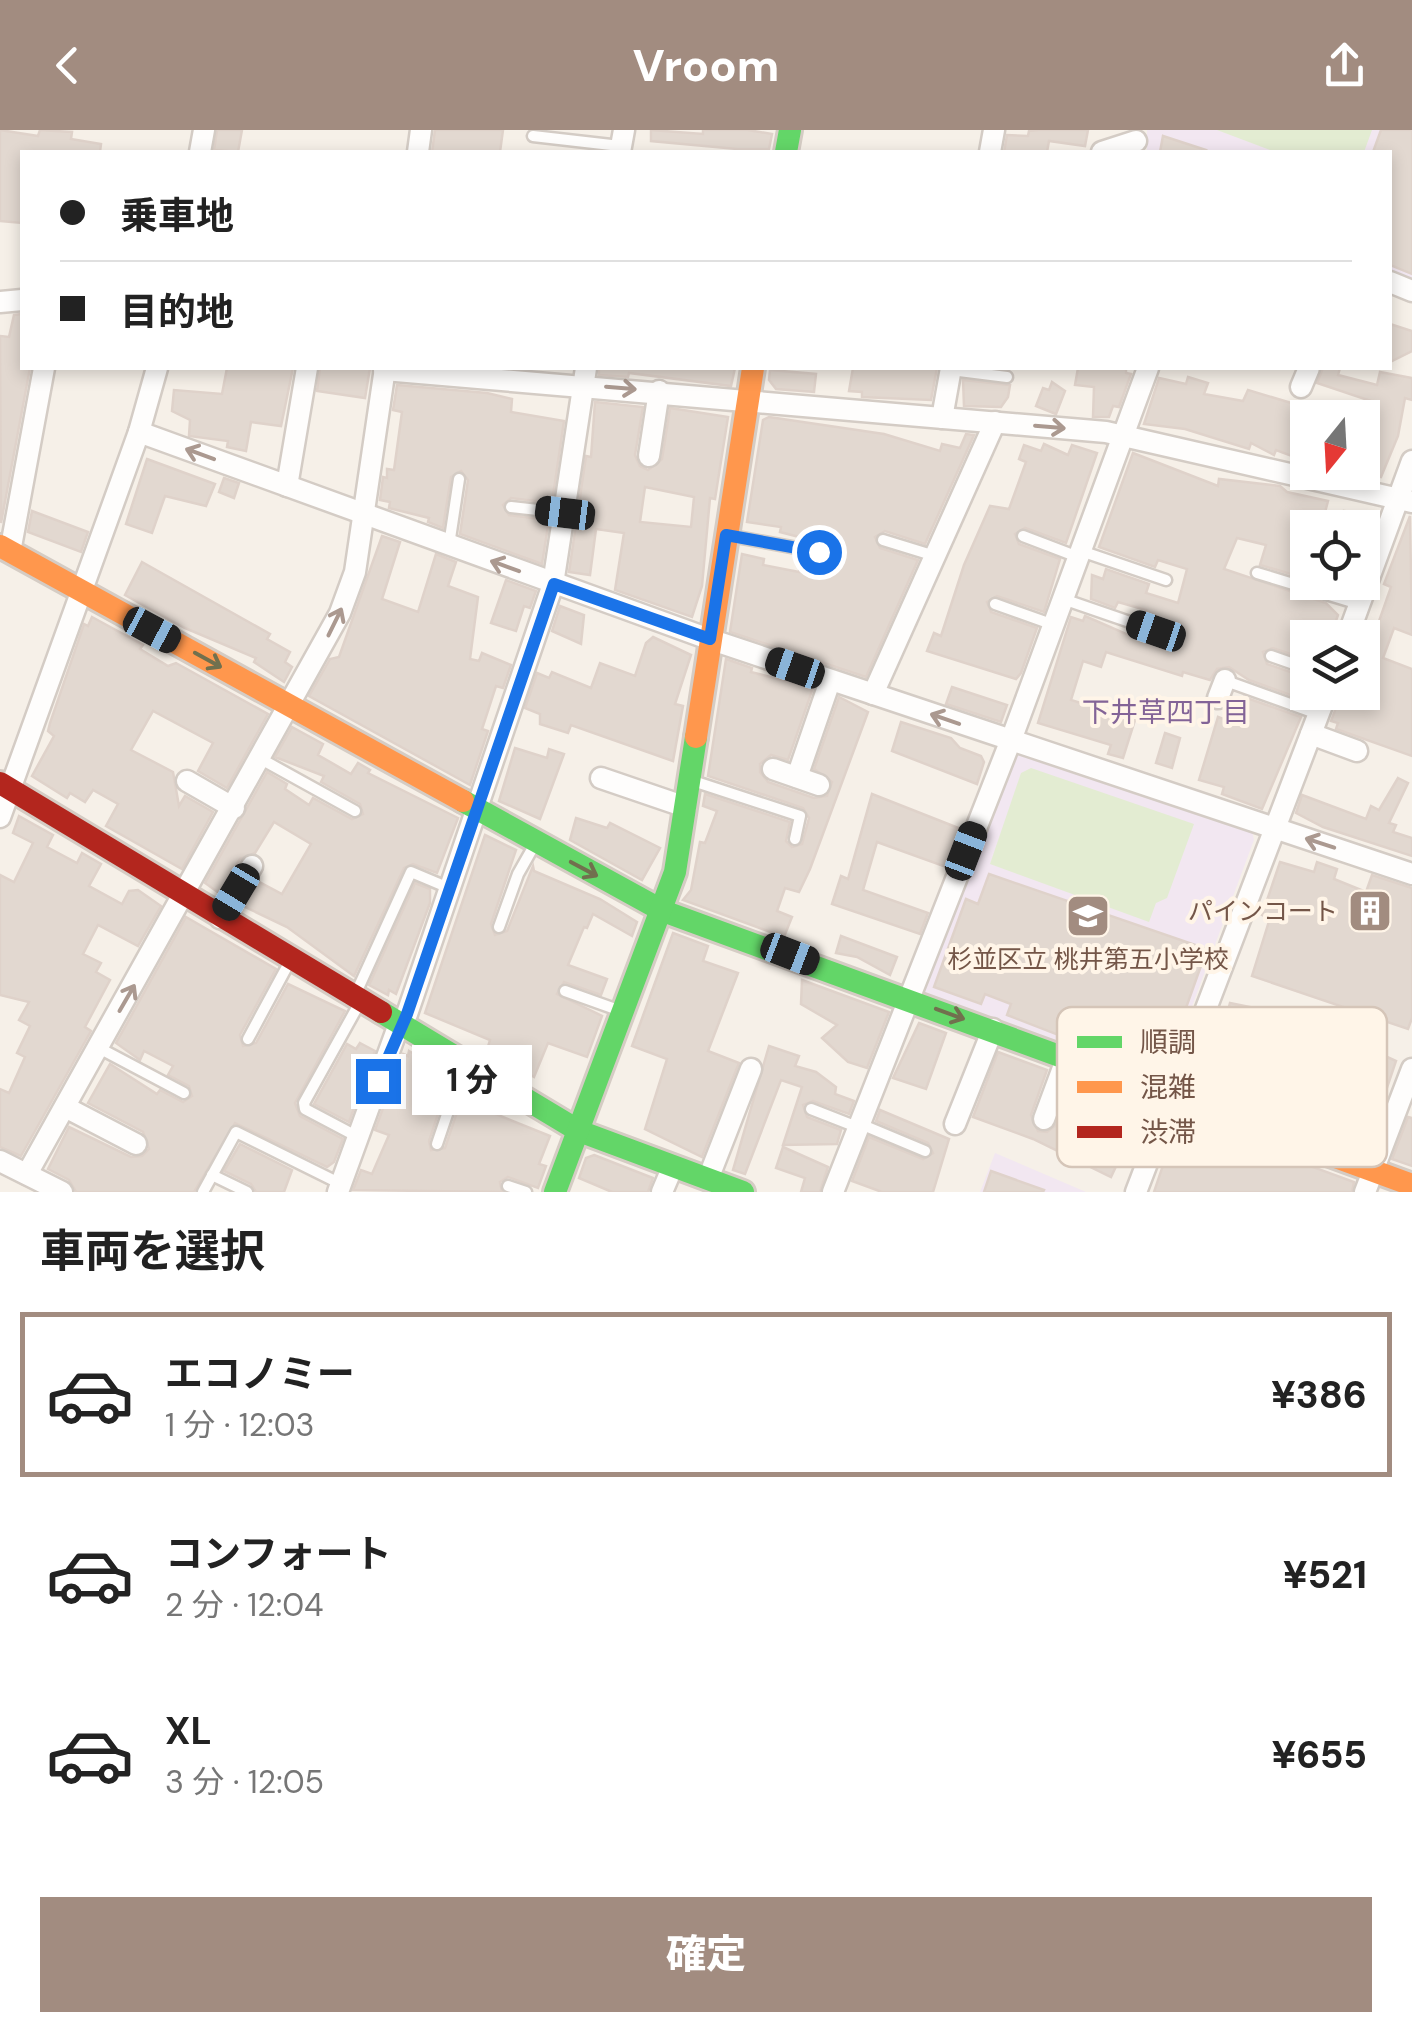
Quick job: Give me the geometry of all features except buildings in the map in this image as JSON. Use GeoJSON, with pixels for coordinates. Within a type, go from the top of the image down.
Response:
{"type":"FeatureCollection","features":[{"type":"Feature","properties":{"kind":"street"},"geometry":{"type":"LineString","coordinates":[[1108,150],[1136,141]]}},
{"type":"Feature","properties":{"kind":"street"},"geometry":{"type":"LineString","coordinates":[[44,370],[5,549],[663,911],[1057,1053]]}},
{"type":"Feature","properties":{"kind":"street"},"geometry":{"type":"LineString","coordinates":[[0,816],[5,786],[84,592],[140,432],[156,370]]}},
{"type":"Feature","properties":{"kind":"street"},"geometry":{"type":"LineString","coordinates":[[287,486],[307,370]]}},
{"type":"Feature","properties":{"kind":"street"},"geometry":{"type":"LineString","coordinates":[[27,1174],[340,613],[354,572],[365,514],[385,370]]}},
{"type":"Feature","properties":{"kind":"street"},"geometry":{"type":"LineString","coordinates":[[414,370],[585,376],[658,392],[1122,435],[1405,500]]}},
{"type":"Feature","properties":{"kind":"street"},"geometry":{"type":"LineString","coordinates":[[555,1192],[663,911],[686,807],[753,370]]}},
{"type":"Feature","properties":{"kind":"street"},"geometry":{"type":"LineString","coordinates":[[942,418],[951,370]]}},
{"type":"Feature","properties":{"kind":"street"},"geometry":{"type":"LineString","coordinates":[[833,1192],[1054,625],[1147,370]]}},
{"type":"Feature","properties":{"kind":"street"},"geometry":{"type":"LineString","coordinates":[[339,1188],[399,1024],[407,1014],[554,584],[585,376]]}},
{"type":"Feature","properties":{"kind":"street"},"geometry":{"type":"LineString","coordinates":[[649,456],[658,392]]}},
{"type":"Feature","properties":{"kind":"street"},"geometry":{"type":"LineString","coordinates":[[873,694],[995,422]]}},
{"type":"Feature","properties":{"kind":"street"},"geometry":{"type":"LineString","coordinates":[[140,432],[710,639],[1412,874]]}},
{"type":"Feature","properties":{"kind":"street"},"geometry":{"type":"LineString","coordinates":[[1355,620],[1405,500],[1412,461]]}},
{"type":"Feature","properties":{"kind":"street"},"geometry":{"type":"LineString","coordinates":[[797,777],[830,680]]}},
{"type":"Feature","properties":{"kind":"street"},"geometry":{"type":"LineString","coordinates":[[1206,1007],[1320,710]]}},
{"type":"Feature","properties":{"kind":"street"},"geometry":{"type":"LineString","coordinates":[[1315,724],[1357,751]]}},
{"type":"Feature","properties":{"kind":"street"},"geometry":{"type":"LineString","coordinates":[[773,769],[819,785]]}},
{"type":"Feature","properties":{"kind":"street"},"geometry":{"type":"LineString","coordinates":[[601,778],[686,807]]}},
{"type":"Feature","properties":{"kind":"street"},"geometry":{"type":"LineString","coordinates":[[187,782],[234,808]]}},
{"type":"Feature","properties":{"kind":"street"},"geometry":{"type":"LineString","coordinates":[[5,786],[356,1001],[578,1131],[744,1192]]}},
{"type":"Feature","properties":{"kind":"street"},"geometry":{"type":"LineString","coordinates":[[220,918],[252,866]]}},
{"type":"Feature","properties":{"kind":"street"},"geometry":{"type":"LineString","coordinates":[[956,1124],[993,1030]]}},
{"type":"Feature","properties":{"kind":"street"},"geometry":{"type":"LineString","coordinates":[[708,1179],[751,1069]]}},
{"type":"Feature","properties":{"kind":"street"},"geometry":{"type":"LineString","coordinates":[[1387,1135],[1410,1077]]}},
{"type":"Feature","properties":{"kind":"street"},"geometry":{"type":"LineString","coordinates":[[1044,1118],[1057,1084]]}},
{"type":"Feature","properties":{"kind":"street"},"geometry":{"type":"LineString","coordinates":[[65,1106],[136,1144]]}},
{"type":"Feature","properties":{"kind":"street"},"geometry":{"type":"LineString","coordinates":[[0,1161],[62,1192]]}},
{"type":"Feature","properties":{"kind":"street"},"geometry":{"type":"LineString","coordinates":[[662,1192],[672,1166]]}},
{"type":"Feature","properties":{"kind":"street"},"geometry":{"type":"LineString","coordinates":[[1136,1192],[1146,1167]]}},
{"type":"Feature","properties":{"kind":"street"},"geometry":{"type":"LineString","coordinates":[[1337,1167],[1369,1181],[1412,1184]]}},
{"type":"Feature","properties":{"kind":"lane"},"geometry":{"type":"LineString","coordinates":[[533,136],[622,143]]}},
{"type":"Feature","properties":{"kind":"lane"},"geometry":{"type":"LineString","coordinates":[[963,370],[1007,377]]}},
{"type":"Feature","properties":{"kind":"lane"},"geometry":{"type":"LineString","coordinates":[[449,545],[458,480]]}},
{"type":"Feature","properties":{"kind":"lane"},"geometry":{"type":"LineString","coordinates":[[511,507],[565,513]]}},
{"type":"Feature","properties":{"kind":"lane"},"geometry":{"type":"LineString","coordinates":[[726,535],[819,552]]}},
{"type":"Feature","properties":{"kind":"lane"},"geometry":{"type":"LineString","coordinates":[[1023,536],[1166,580]]}},
{"type":"Feature","properties":{"kind":"lane"},"geometry":{"type":"LineString","coordinates":[[884,540],[935,556]]}},
{"type":"Feature","properties":{"kind":"lane"},"geometry":{"type":"LineString","coordinates":[[1257,572],[1360,605]]}},
{"type":"Feature","properties":{"kind":"lane"},"geometry":{"type":"LineString","coordinates":[[1063,599],[1156,631]]}},
{"type":"Feature","properties":{"kind":"lane"},"geometry":{"type":"LineString","coordinates":[[995,604],[1054,625]]}},
{"type":"Feature","properties":{"kind":"lane"},"geometry":{"type":"LineString","coordinates":[[1271,656],[1290,662]]}},
{"type":"Feature","properties":{"kind":"lane"},"geometry":{"type":"LineString","coordinates":[[1221,689],[1315,724]]}},
{"type":"Feature","properties":{"kind":"lane"},"geometry":{"type":"LineString","coordinates":[[261,759],[355,811]]}},
{"type":"Feature","properties":{"kind":"lane"},"geometry":{"type":"LineString","coordinates":[[689,780],[800,816],[795,839]]}},
{"type":"Feature","properties":{"kind":"lane"},"geometry":{"type":"LineString","coordinates":[[500,928],[518,874],[536,843]]}},
{"type":"Feature","properties":{"kind":"lane"},"geometry":{"type":"LineString","coordinates":[[358,1138],[305,1109],[304,1103],[356,1001],[412,872],[449,888]]}},
{"type":"Feature","properties":{"kind":"lane"},"geometry":{"type":"LineString","coordinates":[[248,1039],[290,960]]}},
{"type":"Feature","properties":{"kind":"lane"},"geometry":{"type":"LineString","coordinates":[[565,991],[624,1012]]}},
{"type":"Feature","properties":{"kind":"lane"},"geometry":{"type":"LineString","coordinates":[[98,1048],[184,1093]]}},
{"type":"Feature","properties":{"kind":"lane"},"geometry":{"type":"LineString","coordinates":[[437,1144],[465,1063]]}},
{"type":"Feature","properties":{"kind":"lane"},"geometry":{"type":"LineString","coordinates":[[811,1110],[925,1151]]}},
{"type":"Feature","properties":{"kind":"lane"},"geometry":{"type":"LineString","coordinates":[[202,1192],[236,1132],[339,1188]]}},
{"type":"Feature","properties":{"kind":"lane"},"geometry":{"type":"LineString","coordinates":[[212,1175],[248,1192]]}},
{"type":"Feature","properties":{"kind":"lane"},"geometry":{"type":"LineString","coordinates":[[508,1186],[526,1192]]}},
{"type":"Feature","properties":{"kind":"shaded area"},"geometry":{"type":"Polygon","coordinates":[[[1147,130],[1412,130],[1412,281],[1392,274],[1392,150],[1147,150],[1147,130]]]}},
{"type":"Feature","properties":{"kind":"shaded area","name":"杉並区立 桃井第五小学校"},"geometry":{"type":"Polygon","coordinates":[[[1019,754],[1252,831],[1254,840],[1192,1007],[1057,1007],[1057,1042],[921,991],[1011,760],[1019,754]]]}},
{"type":"Feature","properties":{"kind":"shaded area"},"geometry":{"type":"Polygon","coordinates":[[[995,1153],[1086,1192],[980,1192],[995,1153]]]}},
{"type":"Feature","properties":{"kind":"green space"},"geometry":{"type":"Polygon","coordinates":[[[1217,130],[1372,130],[1365,150],[1270,150],[1217,130]]]}},
{"type":"Feature","properties":{"kind":"green space"},"geometry":{"type":"Polygon","coordinates":[[[1031,768],[1194,824],[1167,898],[1156,903],[1149,922],[990,864],[1021,773],[1031,768]]]}},
{"type":"Feature","properties":{"kind":"traffic: fast"},"geometry":{"type":"LineString","coordinates":[[786,150],[790,130]]}},
{"type":"Feature","properties":{"kind":"traffic: fast"},"geometry":{"type":"LineString","coordinates":[[555,1192],[675,872],[696,737]]}},
{"type":"Feature","properties":{"kind":"traffic: fast"},"geometry":{"type":"LineString","coordinates":[[463,801],[663,911],[1057,1055]]}},
{"type":"Feature","properties":{"kind":"traffic: fast"},"geometry":{"type":"LineString","coordinates":[[381,1012],[579,1131],[743,1192]]}},
{"type":"Feature","properties":{"kind":"traffic: slow"},"geometry":{"type":"LineString","coordinates":[[696,737],[753,370]]}},
{"type":"Feature","properties":{"kind":"traffic: slow"},"geometry":{"type":"LineString","coordinates":[[0,546],[463,801]]}},
{"type":"Feature","properties":{"kind":"traffic: slow"},"geometry":{"type":"LineString","coordinates":[[1363,1167],[1412,1185]]}},
{"type":"Feature","properties":{"kind":"traffic: jam"},"geometry":{"type":"LineString","coordinates":[[0,783],[381,1012]]}},
{"type":"Feature","properties":{"kind":"place","name":"パインコート"},"geometry":{"type":"Point","coordinates":[1370,911]}},
{"type":"Feature","properties":{"kind":"place","name":"杉並区立 桃井第五小学校"},"geometry":{"type":"Point","coordinates":[1088,916]}},
{"type":"Feature","properties":{"kind":"district","name":"下井草四丁目"},"geometry":{"type":"Point","coordinates":[1166,712]}},
{"type":"Feature","properties":{"kind":"route"},"geometry":{"type":"LineString","coordinates":[[378,1081],[399,1024],[407,1014],[554,584],[710,639],[726,535],[819,552]]}}]}
